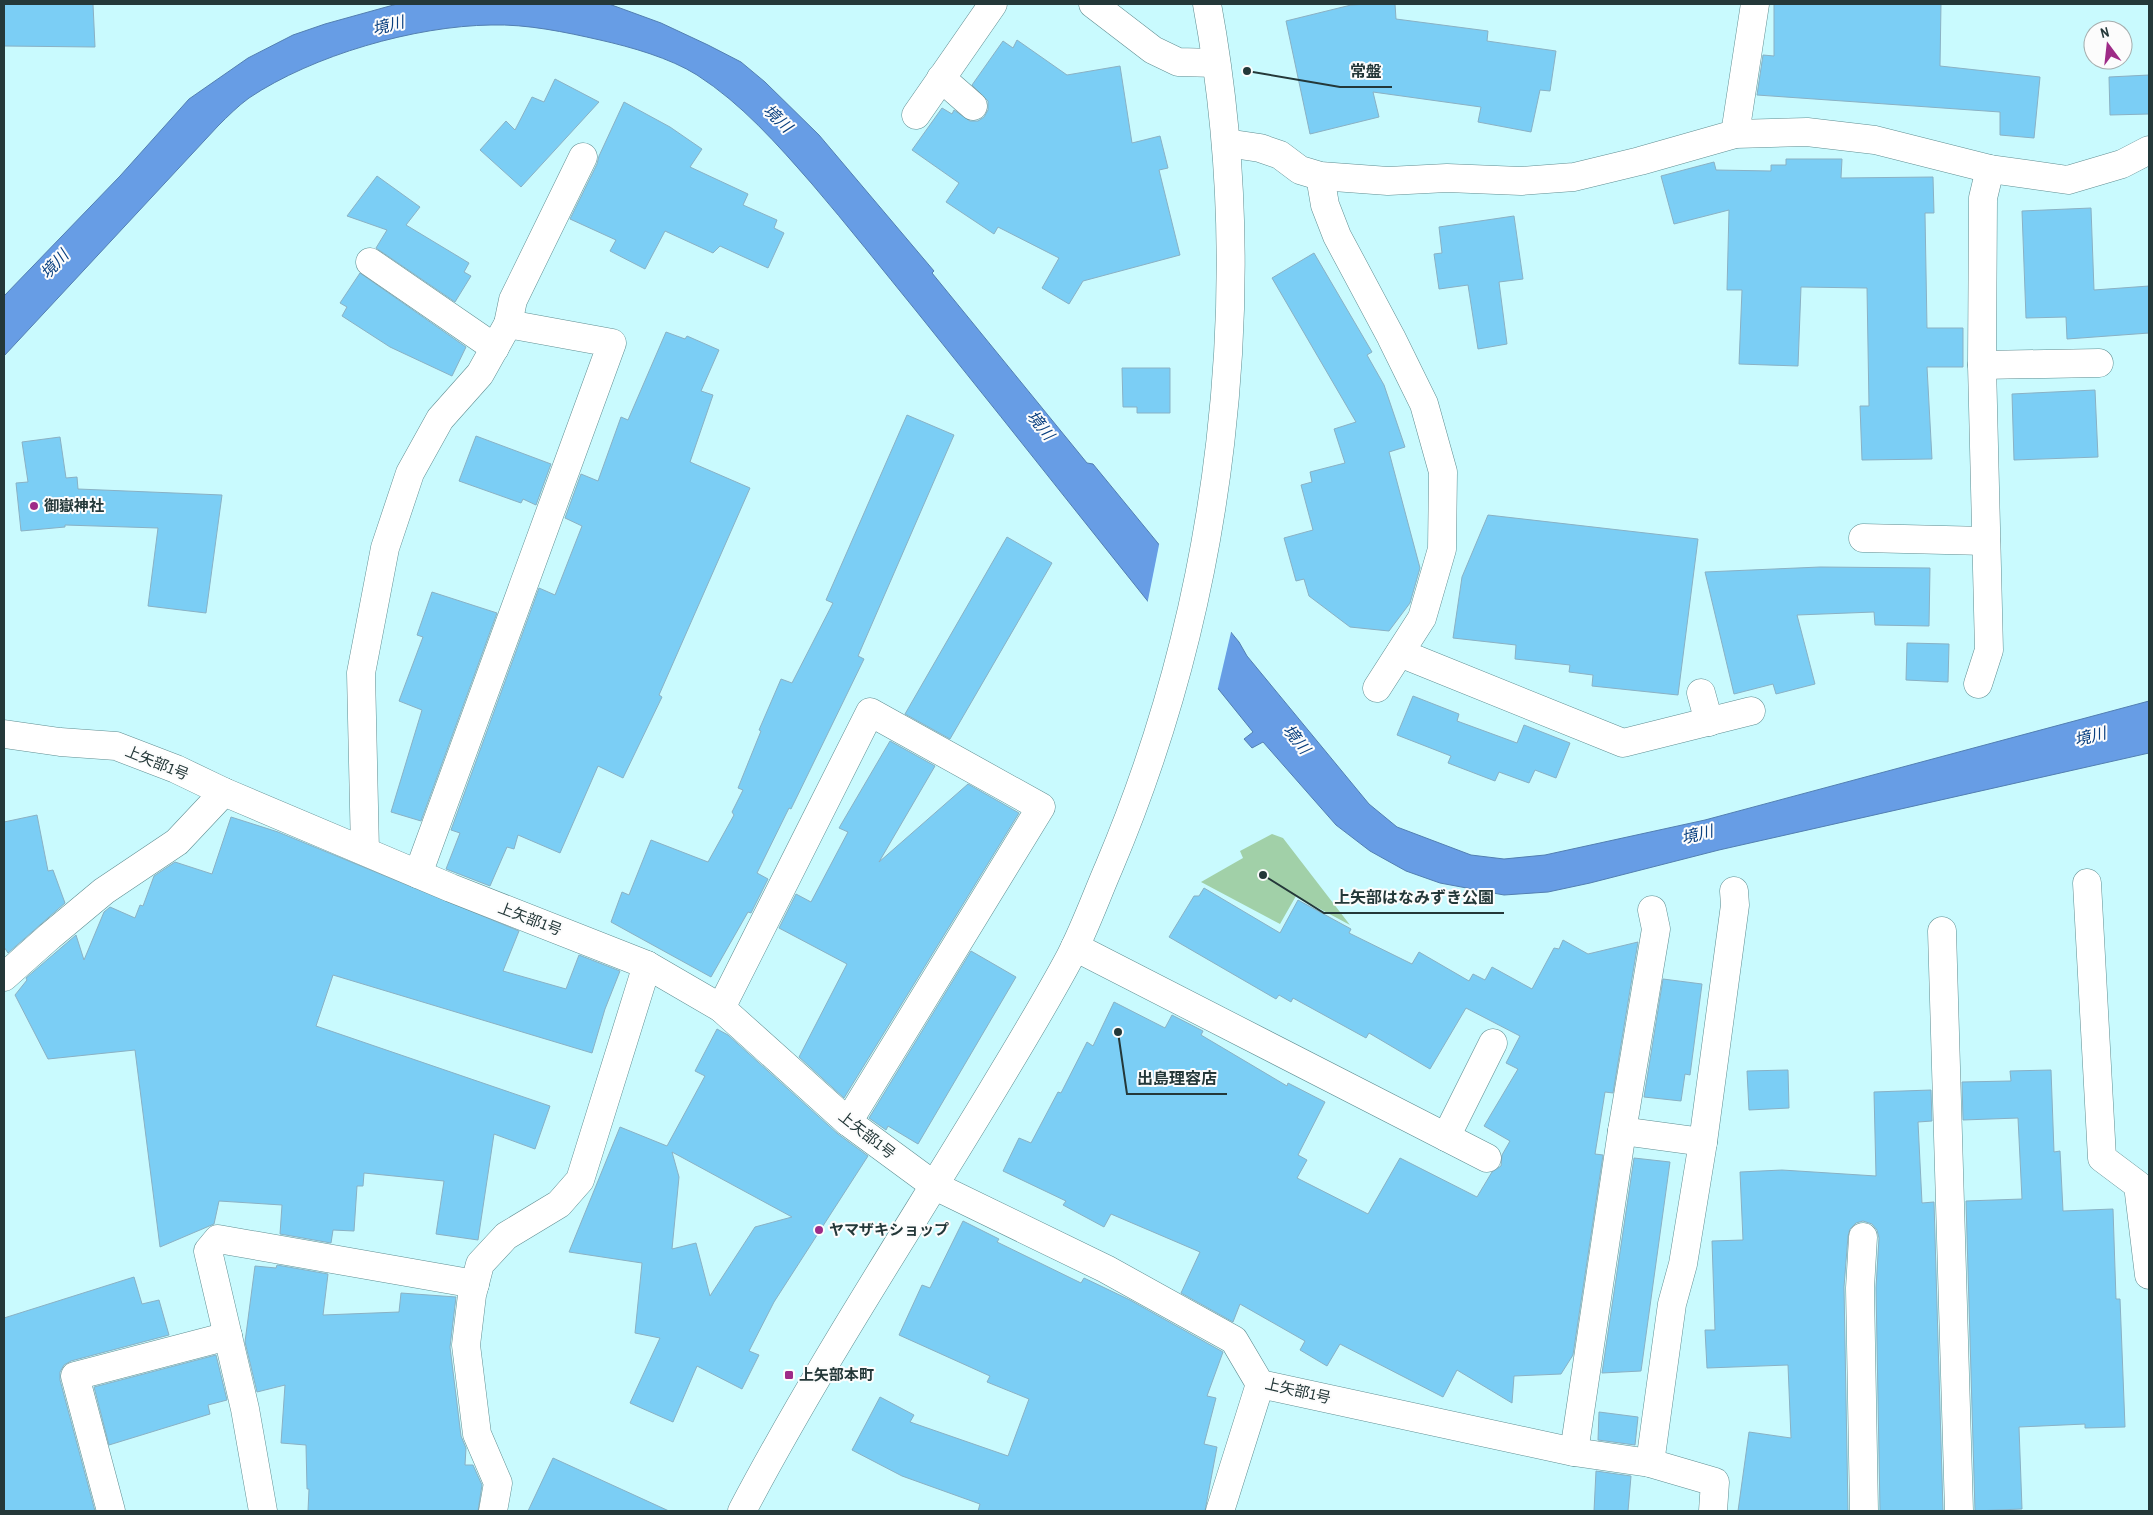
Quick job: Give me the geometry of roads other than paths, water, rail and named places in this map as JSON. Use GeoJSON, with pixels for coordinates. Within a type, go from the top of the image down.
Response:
{"type":"FeatureCollection","features":[{"type":"Feature","properties":{"kind":"street"},"geometry":{"type":"LineString","coordinates":[[916,115],[993,4]]}},
{"type":"Feature","properties":{"kind":"street"},"geometry":{"type":"LineString","coordinates":[[1093,4],[1153,50],[1178,62],[1216,63]]}},
{"type":"Feature","properties":{"kind":"street"},"geometry":{"type":"LineString","coordinates":[[742,1511],[778,1444],[1036,1017],[1075,947],[1129,820],[1168,703],[1190,615],[1205,542],[1220,438],[1228,334],[1229,238],[1226,143],[1207,4]]}},
{"type":"Feature","properties":{"kind":"street"},"geometry":{"type":"LineString","coordinates":[[1735,134],[1755,4]]}},
{"type":"Feature","properties":{"kind":"street"},"geometry":{"type":"LineString","coordinates":[[941,78],[973,106]]}},
{"type":"Feature","properties":{"kind":"street"},"geometry":{"type":"LineString","coordinates":[[1226,143],[1260,148],[1280,155],[1300,170],[1320,176],[1388,180],[1447,178],[1521,181],[1574,177],[1640,161],[1735,134],[1807,132],[1875,140],[1990,168],[2068,180],[2122,164],[2149,150]]}},
{"type":"Feature","properties":{"kind":"street"},"geometry":{"type":"LineString","coordinates":[[365,851],[361,673],[385,548],[410,473],[440,419],[480,374],[508,324],[513,300],[583,157]]}},
{"type":"Feature","properties":{"kind":"street"},"geometry":{"type":"LineString","coordinates":[[1978,684],[1989,650],[1982,365],[1983,198],[1990,168]]}},
{"type":"Feature","properties":{"kind":"street"},"geometry":{"type":"LineString","coordinates":[[1320,176],[1326,205],[1337,236],[1391,337],[1424,404],[1443,472],[1442,549],[1422,618],[1377,688]]}},
{"type":"Feature","properties":{"kind":"street"},"geometry":{"type":"LineString","coordinates":[[370,262],[494,348]]}},
{"type":"Feature","properties":{"kind":"street"},"geometry":{"type":"LineString","coordinates":[[418,874],[612,342],[508,324]]}},
{"type":"Feature","properties":{"kind":"street"},"geometry":{"type":"LineString","coordinates":[[1982,365],[2099,363]]}},
{"type":"Feature","properties":{"kind":"street"},"geometry":{"type":"LineString","coordinates":[[1863,538],[1986,541]]}},
{"type":"Feature","properties":{"kind":"street"},"geometry":{"type":"LineString","coordinates":[[1400,653],[1623,743],[1751,711]]}},
{"type":"Feature","properties":{"kind":"street"},"geometry":{"type":"LineString","coordinates":[[1701,693],[1709,722]]}},
{"type":"Feature","properties":{"kind":"street"},"geometry":{"type":"LineString","coordinates":[[721,1008],[870,712],[1041,807],[848,1122]]}},
{"type":"Feature","properties":{"kind":"street","name":"上矢部1号"},"geometry":{"type":"LineString","coordinates":[[4,734],[60,742],[116,746],[176,769],[224,792],[418,874],[646,965],[721,1008],[848,1122],[935,1186],[1106,1269],[1234,1340],[1260,1384],[1574,1452],[1650,1463],[1715,1482],[1713,1511]]}},
{"type":"Feature","properties":{"kind":"street"},"geometry":{"type":"LineString","coordinates":[[4,978],[50,936],[104,892],[177,842],[224,792]]}},
{"type":"Feature","properties":{"kind":"street"},"geometry":{"type":"LineString","coordinates":[[2087,883],[2102,1158],[2138,1185],[2149,1275]]}},
{"type":"Feature","properties":{"kind":"street"},"geometry":{"type":"LineString","coordinates":[[1650,1463],[1672,1304],[1682,1264],[1703,1142],[1735,905],[1734,891]]}},
{"type":"Feature","properties":{"kind":"street"},"geometry":{"type":"LineString","coordinates":[[1574,1452],[1622,1131],[1656,930],[1652,910]]}},
{"type":"Feature","properties":{"kind":"street"},"geometry":{"type":"LineString","coordinates":[[1942,931],[1959,1511]]}},
{"type":"Feature","properties":{"kind":"street"},"geometry":{"type":"LineString","coordinates":[[1075,947],[1487,1158]]}},
{"type":"Feature","properties":{"kind":"street"},"geometry":{"type":"LineString","coordinates":[[493,1511],[498,1483],[477,1434],[466,1345],[475,1284],[480,1264],[506,1236],[559,1204],[580,1180],[646,965]]}},
{"type":"Feature","properties":{"kind":"street"},"geometry":{"type":"LineString","coordinates":[[1446,1136],[1493,1043]]}},
{"type":"Feature","properties":{"kind":"street"},"geometry":{"type":"LineString","coordinates":[[1622,1131],[1703,1142]]}},
{"type":"Feature","properties":{"kind":"street"},"geometry":{"type":"LineString","coordinates":[[1863,1238],[1860,1288],[1864,1511]]}},
{"type":"Feature","properties":{"kind":"street"},"geometry":{"type":"LineString","coordinates":[[263,1511],[245,1409],[208,1251],[218,1239],[475,1284]]}},
{"type":"Feature","properties":{"kind":"street"},"geometry":{"type":"LineString","coordinates":[[111,1511],[75,1376],[228,1336]]}},
{"type":"Feature","properties":{"kind":"street"},"geometry":{"type":"LineString","coordinates":[[1220,1511],[1260,1384]]}},
{"type":"Feature","properties":{"kind":"water","name":"境川"},"geometry":{"type":"Polygon","coordinates":[[[397,4],[609,4],[661,23],[741,62],[765,82],[819,135],[934,271],[932,273],[1087,463],[1093,464],[1369,804],[1397,827],[1471,855],[1504,859],[1545,855],[1705,820],[2149,701],[2149,753],[1719,850],[1548,892],[1504,895],[1440,883],[1406,871],[1370,851],[1336,825],[1263,742],[1252,748],[1244,739],[1253,732],[865,248],[786,154],[758,125],[713,86],[675,63],[624,46],[560,31],[532,27],[491,25],[430,31],[398,37],[334,56],[303,69],[249,98],[218,126],[4,356],[4,296],[120,176],[189,99],[248,58],[293,35],[397,4]]]}},
{"type":"Feature","properties":{"kind":"place","name":"常盤"},"geometry":{"type":"Point","coordinates":[1247,71]}},
{"type":"Feature","properties":{"kind":"place","name":"御嶽神社"},"geometry":{"type":"Point","coordinates":[34,506]}},
{"type":"Feature","properties":{"kind":"place","name":"上矢部はなみずき公園"},"geometry":{"type":"Point","coordinates":[1263,875]}},
{"type":"Feature","properties":{"kind":"place","name":"出島理容店"},"geometry":{"type":"Point","coordinates":[1118,1032]}},
{"type":"Feature","properties":{"kind":"place","name":"ヤマザキショップ"},"geometry":{"type":"Point","coordinates":[819,1230]}},
{"type":"Feature","properties":{"kind":"place","name":"上矢部本町"},"geometry":{"type":"Point","coordinates":[789,1375]}}]}
